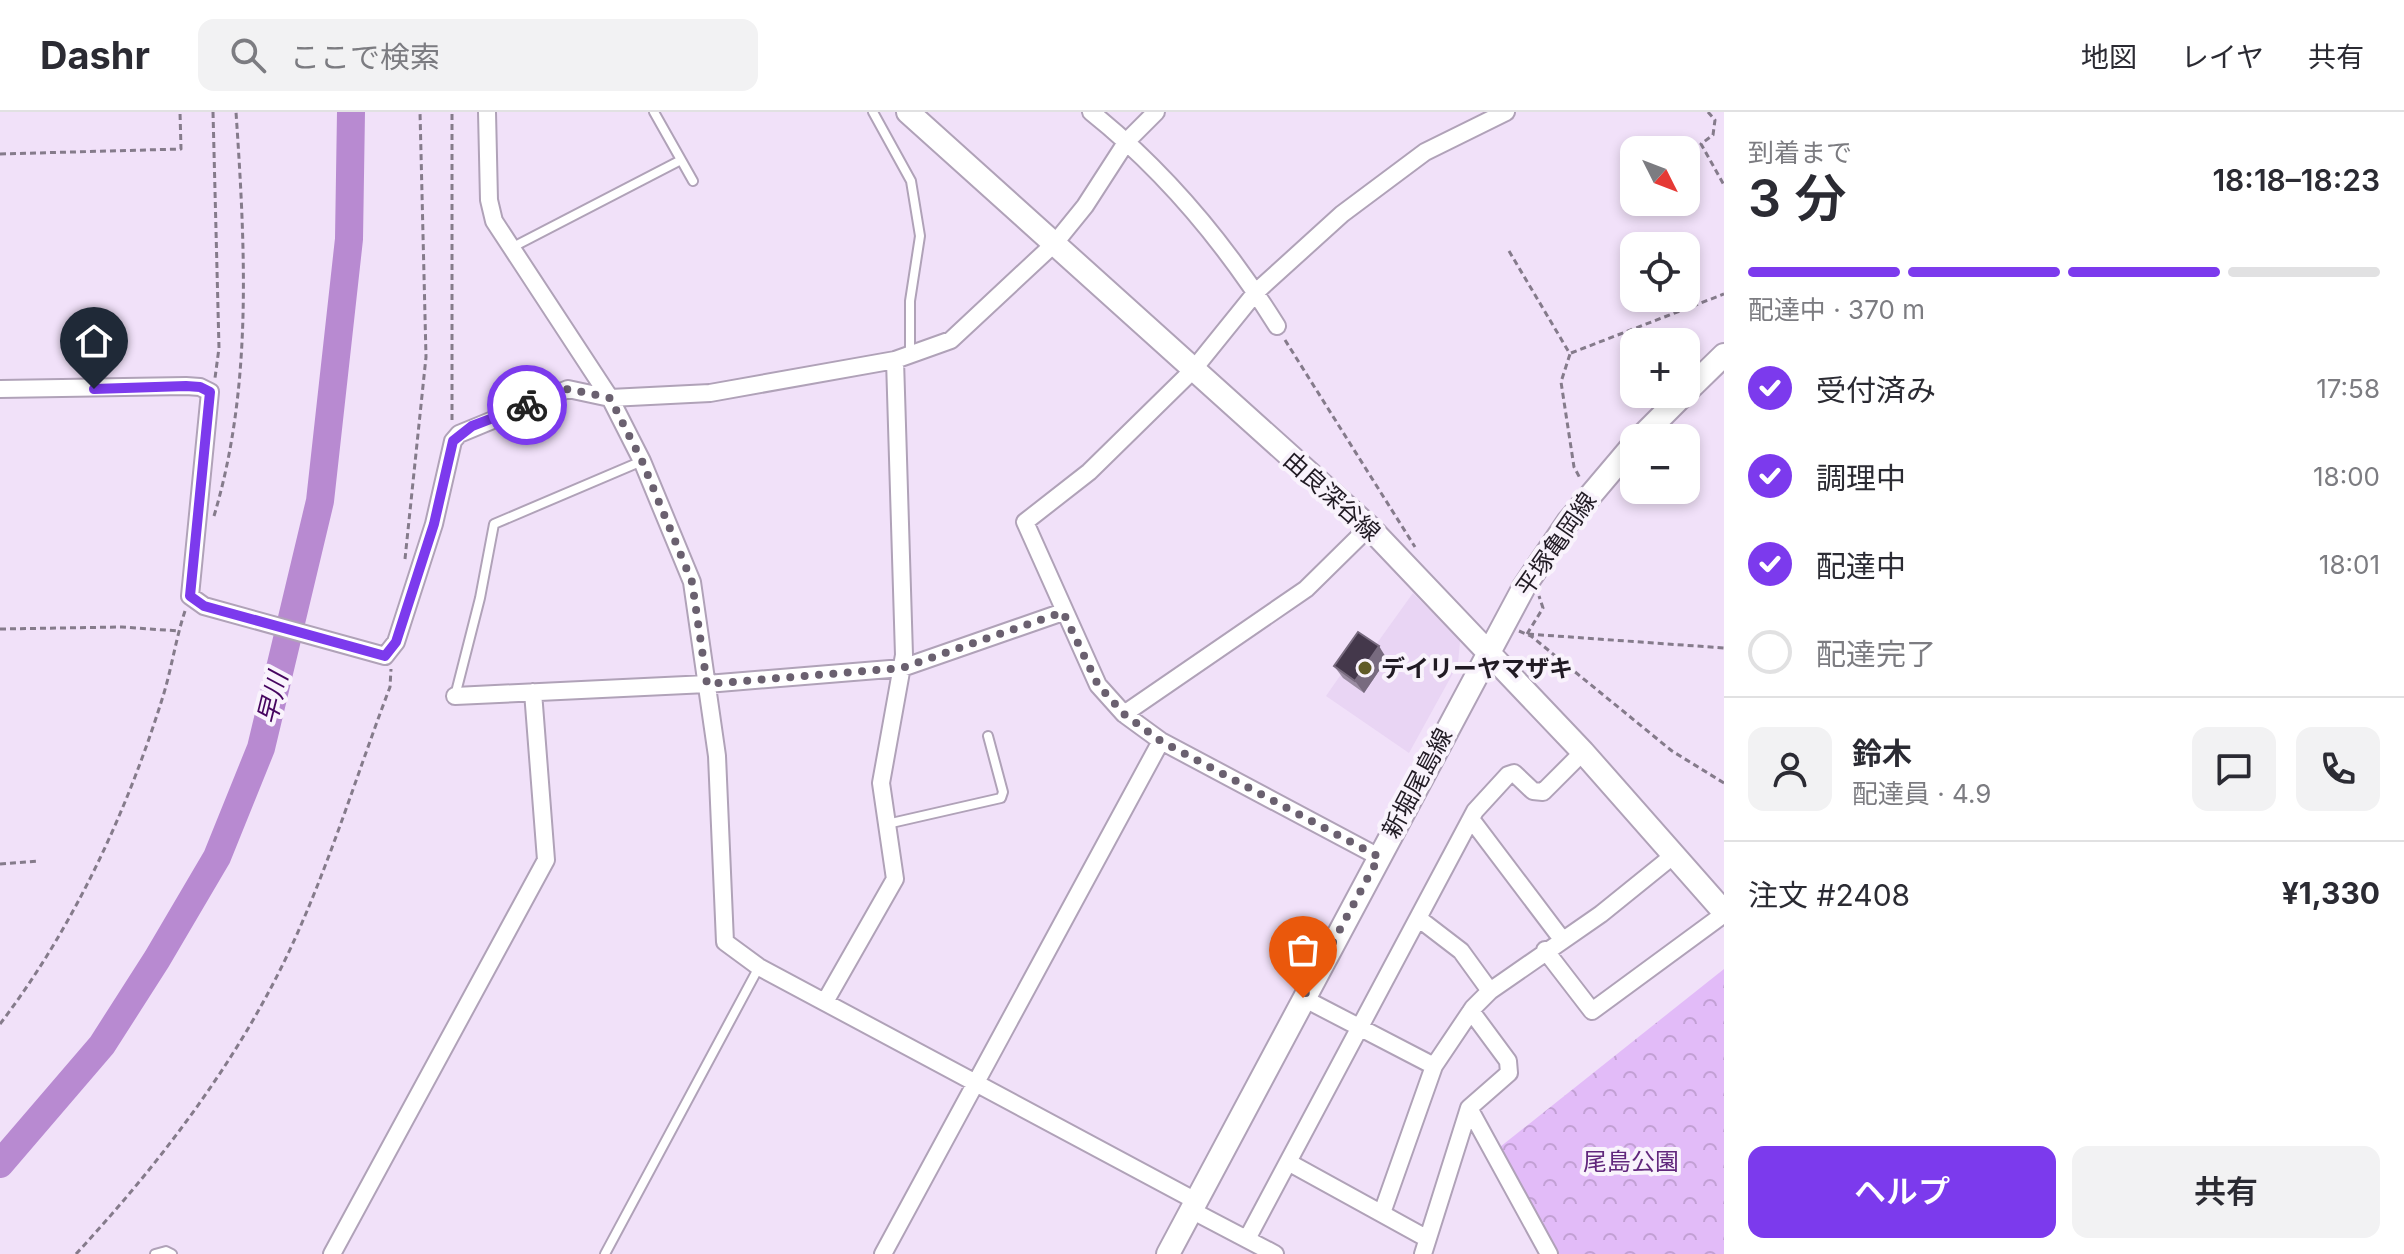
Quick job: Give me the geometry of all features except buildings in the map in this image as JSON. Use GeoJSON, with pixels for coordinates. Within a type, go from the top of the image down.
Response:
{"type":"FeatureCollection","features":[{"type":"Feature","properties":{"kind":"main road","name":"由良深谷線"},"geometry":{"type":"LineString","coordinates":[[908,112],[1369,527],[1583,752],[1724,913]]}},
{"type":"Feature","properties":{"kind":"main road"},"geometry":{"type":"LineString","coordinates":[[1700,378],[1724,355]]}},
{"type":"Feature","properties":{"kind":"main road"},"geometry":{"type":"LineString","coordinates":[[1654,424],[1670,408]]}},
{"type":"Feature","properties":{"kind":"main road","name":"平塚亀岡線"},"geometry":{"type":"LineString","coordinates":[[1488,651],[1524,587],[1592,491],[1620,460]]}},
{"type":"Feature","properties":{"kind":"main road","name":"新堀尾島線"},"geometry":{"type":"LineString","coordinates":[[1168,1254],[1488,651]]}},
{"type":"Feature","properties":{"kind":"street"},"geometry":{"type":"LineString","coordinates":[[487,112],[489,200],[494,221],[599,386],[610,398],[642,461],[692,582],[717,756],[725,942],[759,967],[826,1000],[1194,1205],[1275,1254]]}},
{"type":"Feature","properties":{"kind":"street"},"geometry":{"type":"LineString","coordinates":[[1091,112],[1127,141],[1179,194],[1256,292],[1277,326]]}},
{"type":"Feature","properties":{"kind":"street"},"geometry":{"type":"LineString","coordinates":[[0,389],[186,386],[200,387],[210,392],[197,601],[385,656],[396,642],[434,524],[453,441],[472,426],[568,389],[610,398],[710,393],[902,357],[951,340],[1055,243],[1085,206],[1127,141],[1156,112]]}},
{"type":"Feature","properties":{"kind":"street"},"geometry":{"type":"LineString","coordinates":[[1379,857],[1161,741],[1124,714],[1098,685],[1025,522],[1089,472],[1193,370],[1256,292],[1342,214],[1425,152],[1506,112]]}},
{"type":"Feature","properties":{"kind":"street"},"geometry":{"type":"LineString","coordinates":[[826,1000],[895,879],[881,783],[902,668],[902,357]]}},
{"type":"Feature","properties":{"kind":"street"},"geometry":{"type":"LineString","coordinates":[[1124,714],[1306,589],[1369,527]]}},
{"type":"Feature","properties":{"kind":"street"},"geometry":{"type":"LineString","coordinates":[[455,696],[707,684],[902,668],[1063,612]]}},
{"type":"Feature","properties":{"kind":"street"},"geometry":{"type":"LineString","coordinates":[[332,1254],[546,860],[533,692]]}},
{"type":"Feature","properties":{"kind":"street"},"geometry":{"type":"LineString","coordinates":[[883,1254],[1161,741]]}},
{"type":"Feature","properties":{"kind":"street"},"geometry":{"type":"LineString","coordinates":[[1247,1239],[1471,819],[1508,775],[1514,773],[1533,791],[1543,792],[1583,752]]}},
{"type":"Feature","properties":{"kind":"street"},"geometry":{"type":"LineString","coordinates":[[1471,819],[1561,938]]}},
{"type":"Feature","properties":{"kind":"street"},"geometry":{"type":"LineString","coordinates":[[1382,1213],[1434,1066],[1471,1011],[1490,991],[1561,938],[1601,914],[1674,855]]}},
{"type":"Feature","properties":{"kind":"street"},"geometry":{"type":"LineString","coordinates":[[1545,950],[1592,1011],[1724,913]]}},
{"type":"Feature","properties":{"kind":"street"},"geometry":{"type":"LineString","coordinates":[[1418,918],[1461,951],[1490,991]]}},
{"type":"Feature","properties":{"kind":"street"},"geometry":{"type":"LineString","coordinates":[[1303,998],[1434,1066]]}},
{"type":"Feature","properties":{"kind":"street"},"geometry":{"type":"LineString","coordinates":[[1288,1162],[1382,1213],[1424,1246],[1469,1108],[1505,1079],[1510,1066],[1471,1011]]}},
{"type":"Feature","properties":{"kind":"street"},"geometry":{"type":"LineString","coordinates":[[1469,1108],[1549,1254]]}},
{"type":"Feature","properties":{"kind":"lane"},"geometry":{"type":"LineString","coordinates":[[654,112],[693,181]]}},
{"type":"Feature","properties":{"kind":"lane"},"geometry":{"type":"LineString","coordinates":[[873,112],[911,181],[920,236],[902,357]]}},
{"type":"Feature","properties":{"kind":"lane"},"geometry":{"type":"LineString","coordinates":[[513,247],[681,160]]}},
{"type":"Feature","properties":{"kind":"lane"},"geometry":{"type":"LineString","coordinates":[[455,696],[480,598],[494,524],[642,461]]}},
{"type":"Feature","properties":{"kind":"lane"},"geometry":{"type":"LineString","coordinates":[[887,824],[1001,798],[1003,792],[988,736]]}},
{"type":"Feature","properties":{"kind":"lane"},"geometry":{"type":"LineString","coordinates":[[605,1254],[759,967]]}},
{"type":"Feature","properties":{"kind":"lane"},"geometry":{"type":"LineString","coordinates":[[155,1254],[166,1251],[172,1254]]}},
{"type":"Feature","properties":{"kind":"path"},"geometry":{"type":"LineString","coordinates":[[0,154],[181,149],[180,112]]}},
{"type":"Feature","properties":{"kind":"path"},"geometry":{"type":"LineString","coordinates":[[210,392],[219,348],[213,112]]}},
{"type":"Feature","properties":{"kind":"path"},"geometry":{"type":"LineString","coordinates":[[213,521],[230,464],[240,391],[242,208],[236,112]]}},
{"type":"Feature","properties":{"kind":"path"},"geometry":{"type":"LineString","coordinates":[[404,568],[426,357],[420,112]]}},
{"type":"Feature","properties":{"kind":"path"},"geometry":{"type":"LineString","coordinates":[[452,112],[453,441]]}},
{"type":"Feature","properties":{"kind":"path"},"geometry":{"type":"LineString","coordinates":[[1708,112],[1715,120],[1713,135],[1701,144],[1724,185]]}},
{"type":"Feature","properties":{"kind":"path"},"geometry":{"type":"LineString","coordinates":[[1509,251],[1570,354],[1561,382],[1574,467],[1592,491]]}},
{"type":"Feature","properties":{"kind":"path"},"geometry":{"type":"LineString","coordinates":[[1570,354],[1724,294]]}},
{"type":"Feature","properties":{"kind":"path"},"geometry":{"type":"LineString","coordinates":[[1277,326],[1423,558]]}},
{"type":"Feature","properties":{"kind":"path"},"geometry":{"type":"LineString","coordinates":[[1524,587],[1544,601],[1527,634]]}},
{"type":"Feature","properties":{"kind":"path"},"geometry":{"type":"LineString","coordinates":[[0,1024],[47,958],[90,878],[149,739],[165,691],[179,631],[197,601]]}},
{"type":"Feature","properties":{"kind":"path"},"geometry":{"type":"LineString","coordinates":[[0,629],[122,627],[179,631]]}},
{"type":"Feature","properties":{"kind":"path"},"geometry":{"type":"LineString","coordinates":[[1518,630],[1527,634],[1672,751],[1724,783]]}},
{"type":"Feature","properties":{"kind":"path"},"geometry":{"type":"LineString","coordinates":[[1527,634],[1724,648]]}},
{"type":"Feature","properties":{"kind":"path"},"geometry":{"type":"LineString","coordinates":[[76,1254],[198,1104],[239,1044],[275,979],[345,811],[390,687]]}},
{"type":"Feature","properties":{"kind":"path"},"geometry":{"type":"LineString","coordinates":[[0,864],[38,861]]}},
{"type":"Feature","properties":{"kind":"shaded area"},"geometry":{"type":"Polygon","coordinates":[[[1413,593],[1460,641],[1458,664],[1409,753],[1326,696],[1365,640],[1375,646],[1413,593]]]}},
{"type":"Feature","properties":{"kind":"green space","name":"尾島公園"},"geometry":{"type":"Polygon","coordinates":[[[1724,969],[1724,1254],[1555,1254],[1500,1147],[1724,969]]]}},
{"type":"Feature","properties":{"kind":"waterway","name":"早川"},"geometry":{"type":"LineString","coordinates":[[0,1164],[102,1045],[157,959],[217,857],[261,748],[320,501],[349,239],[351,112]]}},
{"type":"Feature","properties":{"kind":"way so far"},"geometry":{"type":"LineString","coordinates":[[527,405],[568,389],[582,389],[610,398],[642,461],[692,582],[707,684],[902,668],[1063,612],[1098,685],[1124,714],[1161,741],[1379,857],[1303,998]]}},
{"type":"Feature","properties":{"kind":"place","name":"デイリーヤマザキ"},"geometry":{"type":"Point","coordinates":[1365,668]}},
{"type":"Feature","properties":{"kind":"route"},"geometry":{"type":"LineString","coordinates":[[94,389],[186,386],[200,387],[210,392],[189,581],[190,596],[204,606],[385,656],[392,651],[396,642],[434,524],[453,441],[472,426],[527,405]]}}]}
